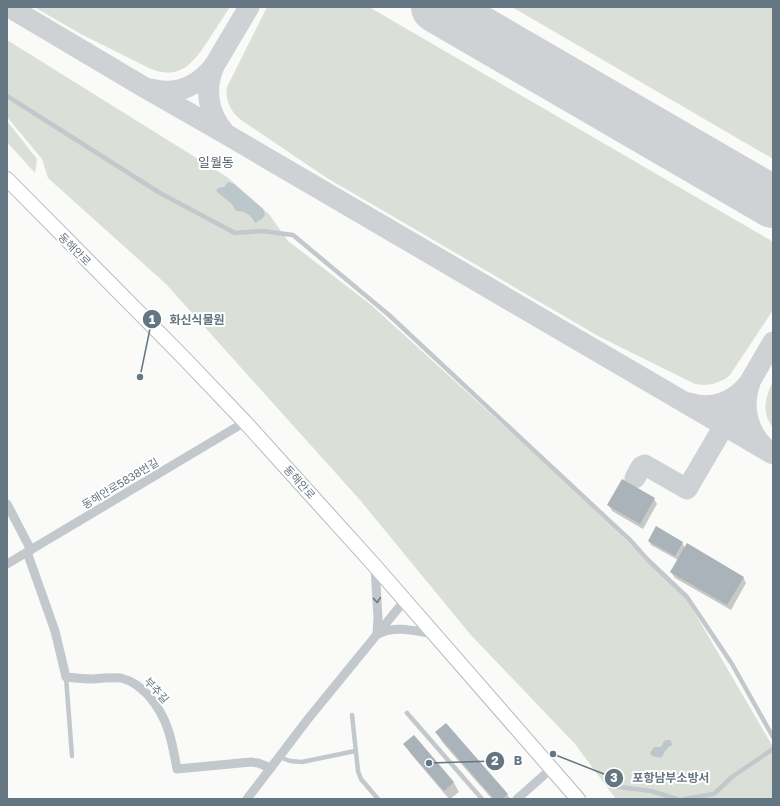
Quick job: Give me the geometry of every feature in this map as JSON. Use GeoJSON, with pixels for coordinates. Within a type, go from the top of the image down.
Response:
{"type":"FeatureCollection","features":[{"type":"Feature","properties":{"kind":"main road","name":"동해안로"},"geometry":{"type":"LineString","coordinates":[[7,179],[187,361],[245,422],[375,566],[578,799]]}},
{"type":"Feature","properties":{"kind":"street","name":"동해안로5838번길"},"geometry":{"type":"LineString","coordinates":[[7,564],[245,422]]}},
{"type":"Feature","properties":{"kind":"street"},"geometry":{"type":"LineString","coordinates":[[7,504],[29,551],[55,631],[66,677]]}},
{"type":"Feature","properties":{"kind":"street"},"geometry":{"type":"LineString","coordinates":[[375,566],[378,618],[376,635]]}},
{"type":"Feature","properties":{"kind":"street"},"geometry":{"type":"LineString","coordinates":[[247,799],[405,600]]}},
{"type":"Feature","properties":{"kind":"street"},"geometry":{"type":"LineString","coordinates":[[376,635],[389,630],[400,629],[434,634]]}},
{"type":"Feature","properties":{"kind":"street","name":"부추길"},"geometry":{"type":"LineString","coordinates":[[66,677],[83,679],[119,678],[131,681],[140,686],[162,713],[171,738],[177,769],[251,762],[271,768]]}},
{"type":"Feature","properties":{"kind":"street"},"geometry":{"type":"LineString","coordinates":[[517,799],[552,768]]}},
{"type":"Feature","properties":{"kind":"lane"},"geometry":{"type":"LineString","coordinates":[[7,96],[160,193],[235,233],[262,231],[293,234],[389,315],[631,541],[648,560],[687,597],[732,664],[773,737]]}},
{"type":"Feature","properties":{"kind":"lane"},"geometry":{"type":"LineString","coordinates":[[66,677],[72,756]]}},
{"type":"Feature","properties":{"kind":"lane"},"geometry":{"type":"LineString","coordinates":[[407,713],[482,799]]}},
{"type":"Feature","properties":{"kind":"lane"},"geometry":{"type":"LineString","coordinates":[[352,715],[358,771],[361,779],[378,799]]}},
{"type":"Feature","properties":{"kind":"lane"},"geometry":{"type":"LineString","coordinates":[[684,799],[714,794],[732,777],[773,749]]}},
{"type":"Feature","properties":{"kind":"lane"},"geometry":{"type":"LineString","coordinates":[[279,757],[290,761],[302,762],[355,752]]}},
{"type":"Feature","properties":{"kind":"lane"},"geometry":{"type":"LineString","coordinates":[[611,786],[651,791],[676,799]]}},
{"type":"Feature","properties":{"kind":"shaded area"},"geometry":{"type":"Polygon","coordinates":[[[34,7],[230,7],[192,62],[178,71],[169,73],[160,72],[149,68],[81,34],[34,7]]]}},
{"type":"Feature","properties":{"kind":"shaded area"},"geometry":{"type":"Polygon","coordinates":[[[267,7],[369,7],[770,240],[773,243],[773,310],[730,375],[713,384],[695,384],[600,337],[327,178],[241,120],[229,105],[227,87],[267,7]]]}},
{"type":"Feature","properties":{"kind":"shaded area"},"geometry":{"type":"Polygon","coordinates":[[[512,7],[773,7],[773,159],[512,7]]]}},
{"type":"Feature","properties":{"kind":"shaded area"},"geometry":{"type":"Polygon","coordinates":[[[7,40],[227,177],[269,214],[288,241],[370,304],[568,484],[686,598],[773,747],[773,799],[616,799],[575,744],[470,634],[360,500],[166,284],[48,178],[42,159],[7,117],[7,40]]]}},
{"type":"Feature","properties":{"kind":"shaded area"},"geometry":{"type":"Polygon","coordinates":[[[7,121],[37,159],[35,173],[7,142],[7,121]]]}},
{"type":"Feature","properties":{"kind":"shaded area"},"geometry":{"type":"Polygon","coordinates":[[[228,182],[234,184],[263,209],[265,215],[262,219],[255,223],[248,214],[236,211],[232,204],[216,191],[218,188],[224,187],[228,182]]]}},
{"type":"Feature","properties":{"kind":"shaded area"},"geometry":{"type":"Polygon","coordinates":[[[773,381],[773,428],[767,416],[766,399],[773,381]]]}},
{"type":"Feature","properties":{"kind":"shaded area"},"geometry":{"type":"Polygon","coordinates":[[[671,740],[672,745],[662,756],[652,756],[650,753],[654,747],[661,747],[664,741],[671,740]]]}},
{"type":"Feature","properties":{"kind":"building"},"geometry":{"type":"Polygon","coordinates":[[[622,479],[655,498],[640,524],[607,505],[622,479]]]}},
{"type":"Feature","properties":{"kind":"building"},"geometry":{"type":"Polygon","coordinates":[[[656,526],[683,542],[675,556],[648,541],[656,526]]]}},
{"type":"Feature","properties":{"kind":"building"},"geometry":{"type":"Polygon","coordinates":[[[687,543],[744,577],[727,605],[670,572],[687,543]]]}},
{"type":"Feature","properties":{"kind":"building"},"geometry":{"type":"Polygon","coordinates":[[[446,723],[508,794],[502,799],[494,799],[435,732],[446,723]]]}},
{"type":"Feature","properties":{"kind":"building"},"geometry":{"type":"Polygon","coordinates":[[[414,735],[454,782],[444,791],[403,744],[414,735]]]}},
{"type":"Feature","properties":{"kind":"taxiway"},"geometry":{"type":"LineString","coordinates":[[9,7],[773,454]]}},
{"type":"Feature","properties":{"kind":"taxiway"},"geometry":{"type":"LineString","coordinates":[[214,66],[249,7]]}},
{"type":"Feature","properties":{"kind":"taxiway"},"geometry":{"type":"LineString","coordinates":[[150,89],[169,91],[186,88],[201,79],[214,66],[209,83],[209,100],[214,117],[224,132]]}},
{"type":"Feature","properties":{"kind":"taxiway"},"geometry":{"type":"LineString","coordinates":[[635,478],[641,467],[645,465],[687,489],[773,342]]}},
{"type":"Feature","properties":{"kind":"taxiway"},"geometry":{"type":"LineString","coordinates":[[689,403],[706,406],[723,403],[738,394],[750,382],[746,399],[747,416],[753,432],[764,447]]}},
{"type":"Feature","properties":{"kind":"runway"},"geometry":{"type":"LineString","coordinates":[[437,7],[773,202]]}},
{"type":"Feature","properties":{"kind":"place","name":"화신식물원"},"geometry":{"type":"Point","coordinates":[140,377]}},
{"type":"Feature","properties":{"kind":"place","name":"포항남부소방서"},"geometry":{"type":"Point","coordinates":[553,754]}},
{"type":"Feature","properties":{"kind":"place","name":"B"},"geometry":{"type":"Point","coordinates":[429,763]}},
{"type":"Feature","properties":{"kind":"district","name":"일월동"},"geometry":{"type":"Point","coordinates":[216,162]}}]}
